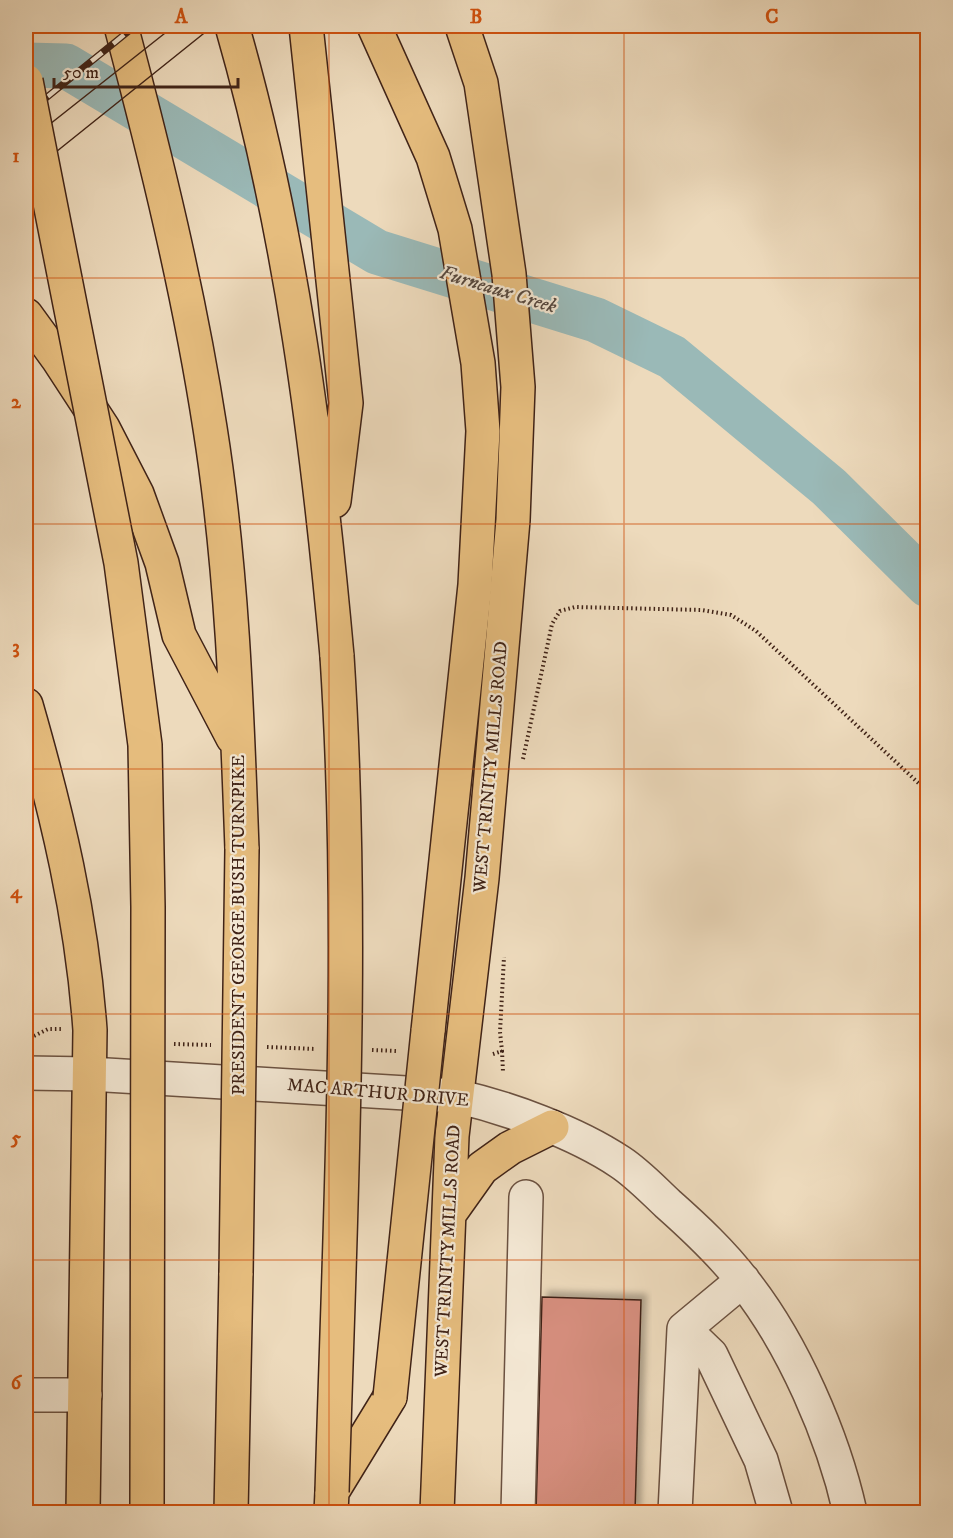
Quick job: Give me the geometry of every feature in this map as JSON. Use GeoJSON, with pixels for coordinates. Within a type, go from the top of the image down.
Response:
{"type":"FeatureCollection","features":[{"type":"Feature","properties":{"kind":"main road","name":"PRESIDENT GEORGE BUSH TURNPIKE"},"geometry":{"type":"LineString","coordinates":[[121,26],[186,295],[210,430],[223,542],[239,748],[242,849],[231,1512]]}},
{"type":"Feature","properties":{"kind":"main road"},"geometry":{"type":"LineString","coordinates":[[232,26],[266,159],[285,249],[313,428],[328,553],[343,753],[346,867],[332,1502]]}},
{"type":"Feature","properties":{"kind":"main road"},"geometry":{"type":"LineString","coordinates":[[306,26],[346,404],[328,553]]}},
{"type":"Feature","properties":{"kind":"main road"},"geometry":{"type":"LineString","coordinates":[[332,1502],[390,1397],[475,585],[481,502],[483,431],[478,363],[455,229],[433,157],[374,26]]}},
{"type":"Feature","properties":{"kind":"main road","name":"WEST TRINITY MILLS ROAD"},"geometry":{"type":"LineString","coordinates":[[437,1512],[456,1096],[482,878],[513,520],[518,387],[510,274],[481,83],[462,26]]}},
{"type":"Feature","properties":{"kind":"main road"},"geometry":{"type":"LineString","coordinates":[[26,81],[122,563],[145,745],[148,896],[147,1512]]}},
{"type":"Feature","properties":{"kind":"main road"},"geometry":{"type":"LineString","coordinates":[[26,315],[103,428],[137,494],[162,563],[179,635],[239,748]]}},
{"type":"Feature","properties":{"kind":"main road"},"geometry":{"type":"LineString","coordinates":[[26,705],[54,802],[85,960],[90,1074],[83,1512]]}},
{"type":"Feature","properties":{"kind":"main road"},"geometry":{"type":"LineString","coordinates":[[450,1213],[482,1168],[510,1148],[552,1127]]}},
{"type":"Feature","properties":{"kind":"street","name":"MAC ARTHUR DRIVE"},"geometry":{"type":"LineString","coordinates":[[26,1073],[90,1074],[456,1096],[494,1105],[552,1127],[621,1162],[700,1234],[743,1280],[763,1308],[812,1398],[842,1475],[850,1512]]}},
{"type":"Feature","properties":{"kind":"street"},"geometry":{"type":"LineString","coordinates":[[518,1512],[526,1197]]}},
{"type":"Feature","properties":{"kind":"street"},"geometry":{"type":"LineString","coordinates":[[675,1512],[684,1329],[743,1280]]}},
{"type":"Feature","properties":{"kind":"street"},"geometry":{"type":"LineString","coordinates":[[684,1329],[711,1355],[761,1460],[776,1512]]}},
{"type":"Feature","properties":{"kind":"street"},"geometry":{"type":"LineString","coordinates":[[26,1395],[85,1395]]}},
{"type":"Feature","properties":{"kind":"path"},"geometry":{"type":"LineString","coordinates":[[521,770],[552,624],[560,611],[574,607],[702,610],[731,615],[756,631],[927,792]]}},
{"type":"Feature","properties":{"kind":"path"},"geometry":{"type":"LineString","coordinates":[[503,1072],[500,1032],[504,949]]}},
{"type":"Feature","properties":{"kind":"path"},"geometry":{"type":"LineString","coordinates":[[26,1040],[48,1029]]}},
{"type":"Feature","properties":{"kind":"path"},"geometry":{"type":"LineString","coordinates":[[165,1044],[223,1046]]}},
{"type":"Feature","properties":{"kind":"path"},"geometry":{"type":"LineString","coordinates":[[257,1047],[327,1049]]}},
{"type":"Feature","properties":{"kind":"path"},"geometry":{"type":"LineString","coordinates":[[362,1050],[408,1051]]}},
{"type":"Feature","properties":{"kind":"path"},"geometry":{"type":"LineString","coordinates":[[493,1054],[502,1051]]}},
{"type":"Feature","properties":{"kind":"building"},"geometry":{"type":"Polygon","coordinates":[[[542,1297],[641,1300],[635,1512],[536,1512],[542,1297]]]}},
{"type":"Feature","properties":{"kind":"waterway","name":"Furneaux Creek"},"geometry":{"type":"LineString","coordinates":[[26,65],[66,66],[377,252],[596,320],[672,357],[829,487],[928,585]]}},
{"type":"Feature","properties":{"kind":"tram line"},"geometry":{"type":"LineString","coordinates":[[26,143],[174,26]]}},
{"type":"Feature","properties":{"kind":"tram line"},"geometry":{"type":"LineString","coordinates":[[26,176],[213,26]]}},
{"type":"Feature","properties":{"kind":"railway"},"geometry":{"type":"LineString","coordinates":[[26,114],[135,26]]}}]}
